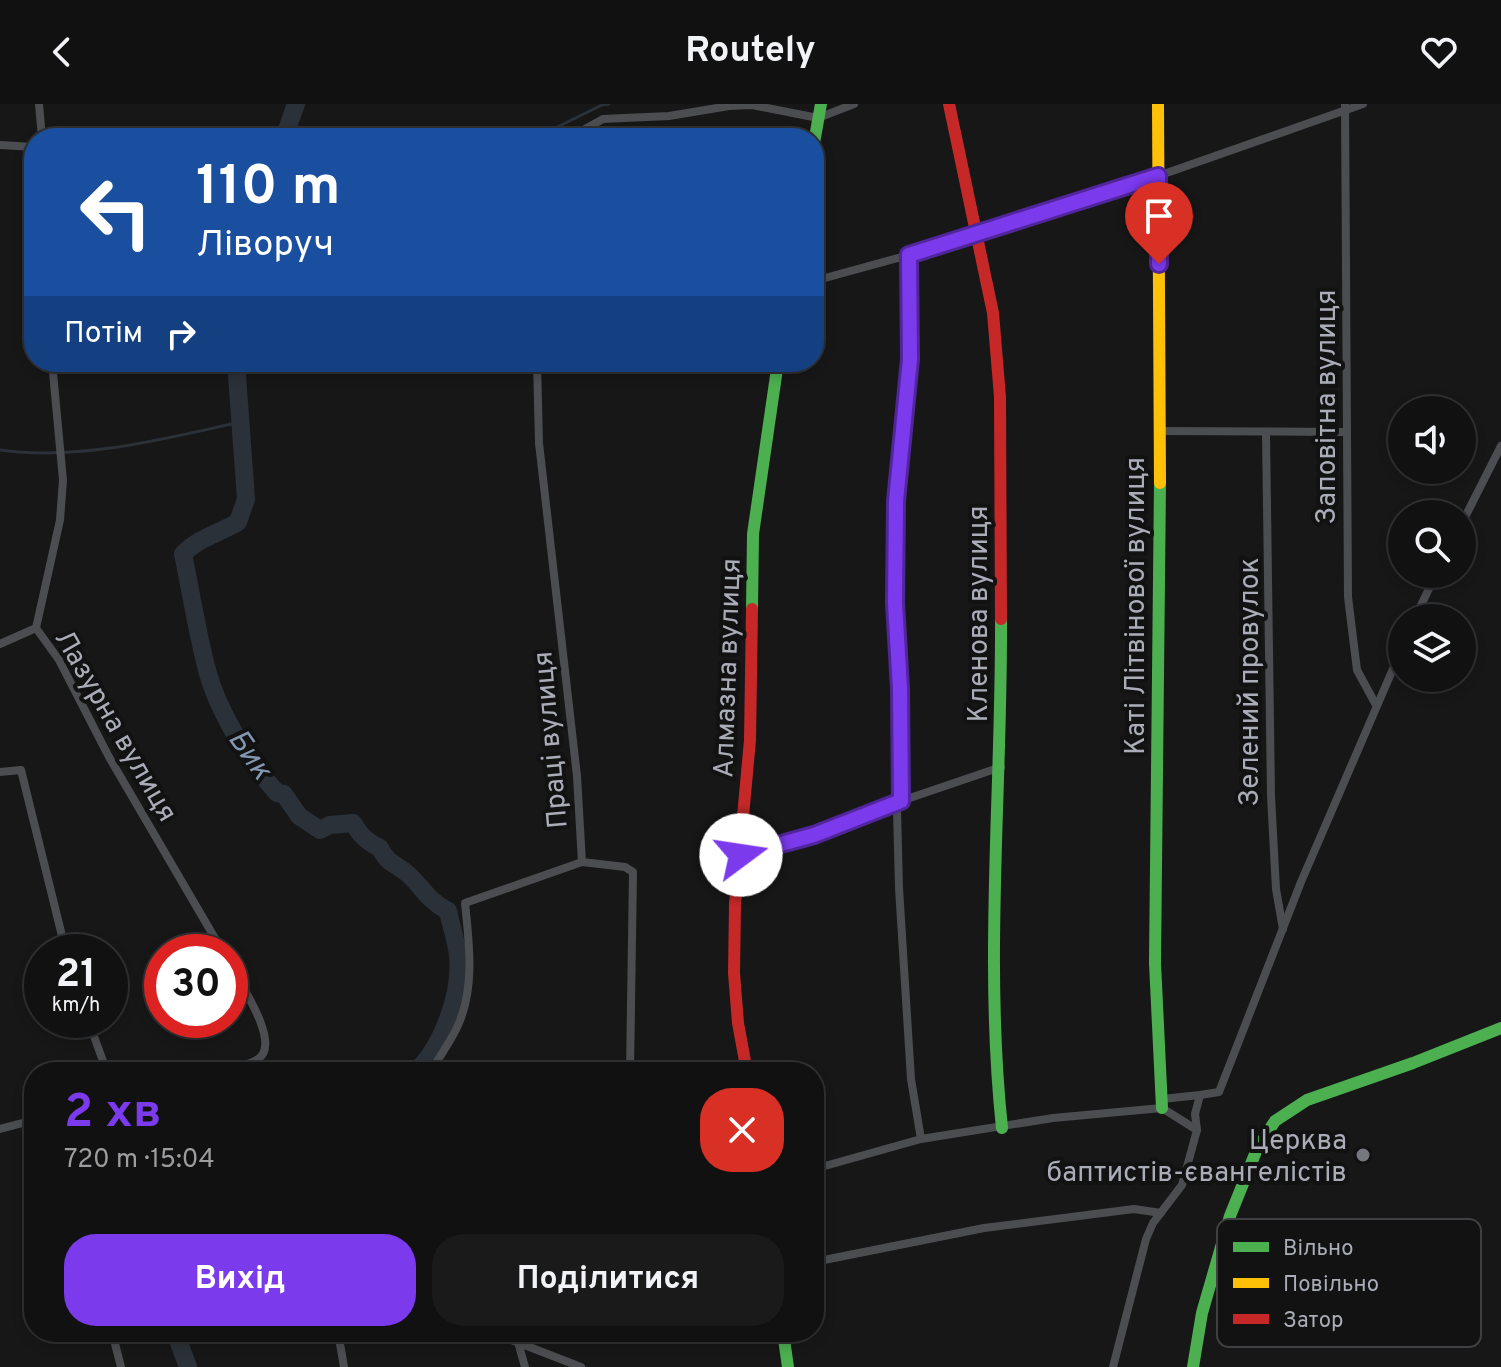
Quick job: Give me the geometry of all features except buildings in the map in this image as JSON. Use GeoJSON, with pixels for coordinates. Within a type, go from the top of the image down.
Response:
{"type":"FeatureCollection","features":[{"type":"Feature","properties":{"kind":"street"},"geometry":{"type":"LineString","coordinates":[[39,104],[41,128]]}},
{"type":"Feature","properties":{"kind":"street"},"geometry":{"type":"LineString","coordinates":[[816,128],[821,104]]}},
{"type":"Feature","properties":{"kind":"street"},"geometry":{"type":"LineString","coordinates":[[587,128],[603,119],[669,116],[752,105],[818,118],[854,104]]}},
{"type":"Feature","properties":{"kind":"street","name":"Кленова вулиця"},"geometry":{"type":"LineString","coordinates":[[949,104],[993,313],[1000,397],[1001,767],[995,920],[996,1071],[1002,1128]]}},
{"type":"Feature","properties":{"kind":"street","name":"Каті Літвінової вулиця"},"geometry":{"type":"LineString","coordinates":[[1158,104],[1160,528],[1155,963],[1162,1104]]}},
{"type":"Feature","properties":{"kind":"street"},"geometry":{"type":"LineString","coordinates":[[824,278],[909,255],[1158,176],[1345,107],[1363,104]]}},
{"type":"Feature","properties":{"kind":"street","name":"Заповітна вулиця"},"geometry":{"type":"LineString","coordinates":[[1345,107],[1348,597],[1357,670],[1376,705]]}},
{"type":"Feature","properties":{"kind":"street"},"geometry":{"type":"LineString","coordinates":[[0,145],[24,146]]}},
{"type":"Feature","properties":{"kind":"street"},"geometry":{"type":"LineString","coordinates":[[909,255],[910,359],[896,501],[895,603],[901,801],[897,809],[911,1079],[921,1139]]}},
{"type":"Feature","properties":{"kind":"street","name":"Лазурна вулиця"},"geometry":{"type":"LineString","coordinates":[[53,372],[63,480],[60,520],[44,590],[42,613],[36,628],[59,660],[109,757],[212,934]]}},
{"type":"Feature","properties":{"kind":"street","name":"Праці вулиця"},"geometry":{"type":"LineString","coordinates":[[537,372],[539,443],[577,776],[582,862],[625,867],[633,872],[630,1062]]}},
{"type":"Feature","properties":{"kind":"street","name":"Алмазна вулиця"},"geometry":{"type":"LineString","coordinates":[[745,1062],[734,973],[735,904],[750,740],[753,534],[777,372]]}},
{"type":"Feature","properties":{"kind":"street"},"geometry":{"type":"LineString","coordinates":[[1159,431],[1345,432]]}},
{"type":"Feature","properties":{"kind":"street","name":"Зелений провулок"},"geometry":{"type":"LineString","coordinates":[[1266,433],[1271,796],[1276,889],[1283,929]]}},
{"type":"Feature","properties":{"kind":"street"},"geometry":{"type":"LineString","coordinates":[[1474,500],[1501,446]]}},
{"type":"Feature","properties":{"kind":"street"},"geometry":{"type":"LineString","coordinates":[[0,644],[36,628]]}},
{"type":"Feature","properties":{"kind":"street"},"geometry":{"type":"LineString","coordinates":[[824,1166],[921,1139],[1162,1104],[1219,1092],[1283,929],[1388,679]]}},
{"type":"Feature","properties":{"kind":"street"},"geometry":{"type":"LineString","coordinates":[[741,855],[814,835],[1001,767]]}},
{"type":"Feature","properties":{"kind":"street"},"geometry":{"type":"LineString","coordinates":[[0,772],[21,770],[62,934]]}},
{"type":"Feature","properties":{"kind":"street"},"geometry":{"type":"LineString","coordinates":[[436,1062],[460,1021],[467,989],[471,957],[465,903],[582,862]]}},
{"type":"Feature","properties":{"kind":"street"},"geometry":{"type":"LineString","coordinates":[[248,1000],[265,1033],[268,1046],[256,1062]]}},
{"type":"Feature","properties":{"kind":"street"},"geometry":{"type":"LineString","coordinates":[[1229,1219],[1257,1149],[1275,1121],[1307,1100],[1501,1028]]}},
{"type":"Feature","properties":{"kind":"street"},"geometry":{"type":"LineString","coordinates":[[95,1038],[103,1062]]}},
{"type":"Feature","properties":{"kind":"street"},"geometry":{"type":"LineString","coordinates":[[1113,1367],[1146,1239],[1153,1223],[1182,1185],[1197,1130],[1195,1114],[1200,1095]]}},
{"type":"Feature","properties":{"kind":"street"},"geometry":{"type":"LineString","coordinates":[[1162,1104],[1197,1130]]}},
{"type":"Feature","properties":{"kind":"street"},"geometry":{"type":"LineString","coordinates":[[0,1129],[24,1123]]}},
{"type":"Feature","properties":{"kind":"street"},"geometry":{"type":"LineString","coordinates":[[824,1260],[984,1228],[1134,1209],[1161,1213]]}},
{"type":"Feature","properties":{"kind":"street"},"geometry":{"type":"LineString","coordinates":[[1193,1367],[1202,1313],[1217,1261]]}},
{"type":"Feature","properties":{"kind":"street"},"geometry":{"type":"LineString","coordinates":[[115,1342],[121,1367]]}},
{"type":"Feature","properties":{"kind":"street"},"geometry":{"type":"LineString","coordinates":[[340,1342],[344,1367]]}},
{"type":"Feature","properties":{"kind":"street"},"geometry":{"type":"LineString","coordinates":[[518,1342],[525,1367]]}},
{"type":"Feature","properties":{"kind":"street"},"geometry":{"type":"LineString","coordinates":[[518,1342],[581,1367]]}},
{"type":"Feature","properties":{"kind":"street"},"geometry":{"type":"LineString","coordinates":[[784,1342],[788,1367]]}},
{"type":"Feature","properties":{"kind":"waterway","name":"Бик"},"geometry":{"type":"LineString","coordinates":[[288,128],[296,104]]}},
{"type":"Feature","properties":{"kind":"waterway"},"geometry":{"type":"LineString","coordinates":[[555,128],[609,104]]}},
{"type":"Feature","properties":{"kind":"waterway","name":"Бик"},"geometry":{"type":"LineString","coordinates":[[237,372],[246,499],[238,522],[202,540],[183,554],[207,670],[219,702],[245,751],[277,793],[284,794],[299,816],[320,830],[330,825],[353,823],[364,838],[380,848],[389,861],[448,911],[458,955],[457,985],[442,1033],[424,1062]]}},
{"type":"Feature","properties":{"kind":"waterway"},"geometry":{"type":"LineString","coordinates":[[0,450],[30,453],[91,450],[241,422]]}},
{"type":"Feature","properties":{"kind":"waterway","name":"Бик"},"geometry":{"type":"LineString","coordinates":[[179,1342],[188,1367]]}},
{"type":"Feature","properties":{"kind":"traffic: fast"},"geometry":{"type":"LineString","coordinates":[[817,128],[821,104]]}},
{"type":"Feature","properties":{"kind":"traffic: fast"},"geometry":{"type":"LineString","coordinates":[[752,609],[753,534],[777,372]]}},
{"type":"Feature","properties":{"kind":"traffic: fast"},"geometry":{"type":"LineString","coordinates":[[1160,483],[1155,963],[1162,1108]]}},
{"type":"Feature","properties":{"kind":"traffic: fast"},"geometry":{"type":"LineString","coordinates":[[1001,619],[994,1001],[1002,1128]]}},
{"type":"Feature","properties":{"kind":"traffic: fast"},"geometry":{"type":"LineString","coordinates":[[1229,1219],[1257,1149],[1275,1121],[1307,1100],[1501,1028]]}},
{"type":"Feature","properties":{"kind":"traffic: fast"},"geometry":{"type":"LineString","coordinates":[[1193,1367],[1202,1313],[1217,1261]]}},
{"type":"Feature","properties":{"kind":"traffic: fast"},"geometry":{"type":"LineString","coordinates":[[784,1342],[788,1367]]}},
{"type":"Feature","properties":{"kind":"traffic: slow"},"geometry":{"type":"LineString","coordinates":[[1158,104],[1160,483]]}},
{"type":"Feature","properties":{"kind":"traffic: jam"},"geometry":{"type":"LineString","coordinates":[[949,104],[993,313],[1000,397],[1001,619]]}},
{"type":"Feature","properties":{"kind":"traffic: jam"},"geometry":{"type":"LineString","coordinates":[[745,1062],[734,973],[735,904],[750,740],[752,609]]}},
{"type":"Feature","properties":{"kind":"place","name":"Церква баптистів-євангелістів"},"geometry":{"type":"Point","coordinates":[1363,1155]}},
{"type":"Feature","properties":{"kind":"route"},"geometry":{"type":"LineString","coordinates":[[741,855],[814,835],[901,801],[895,603],[896,501],[910,359],[909,255],[1158,176],[1159,264]]}}]}
